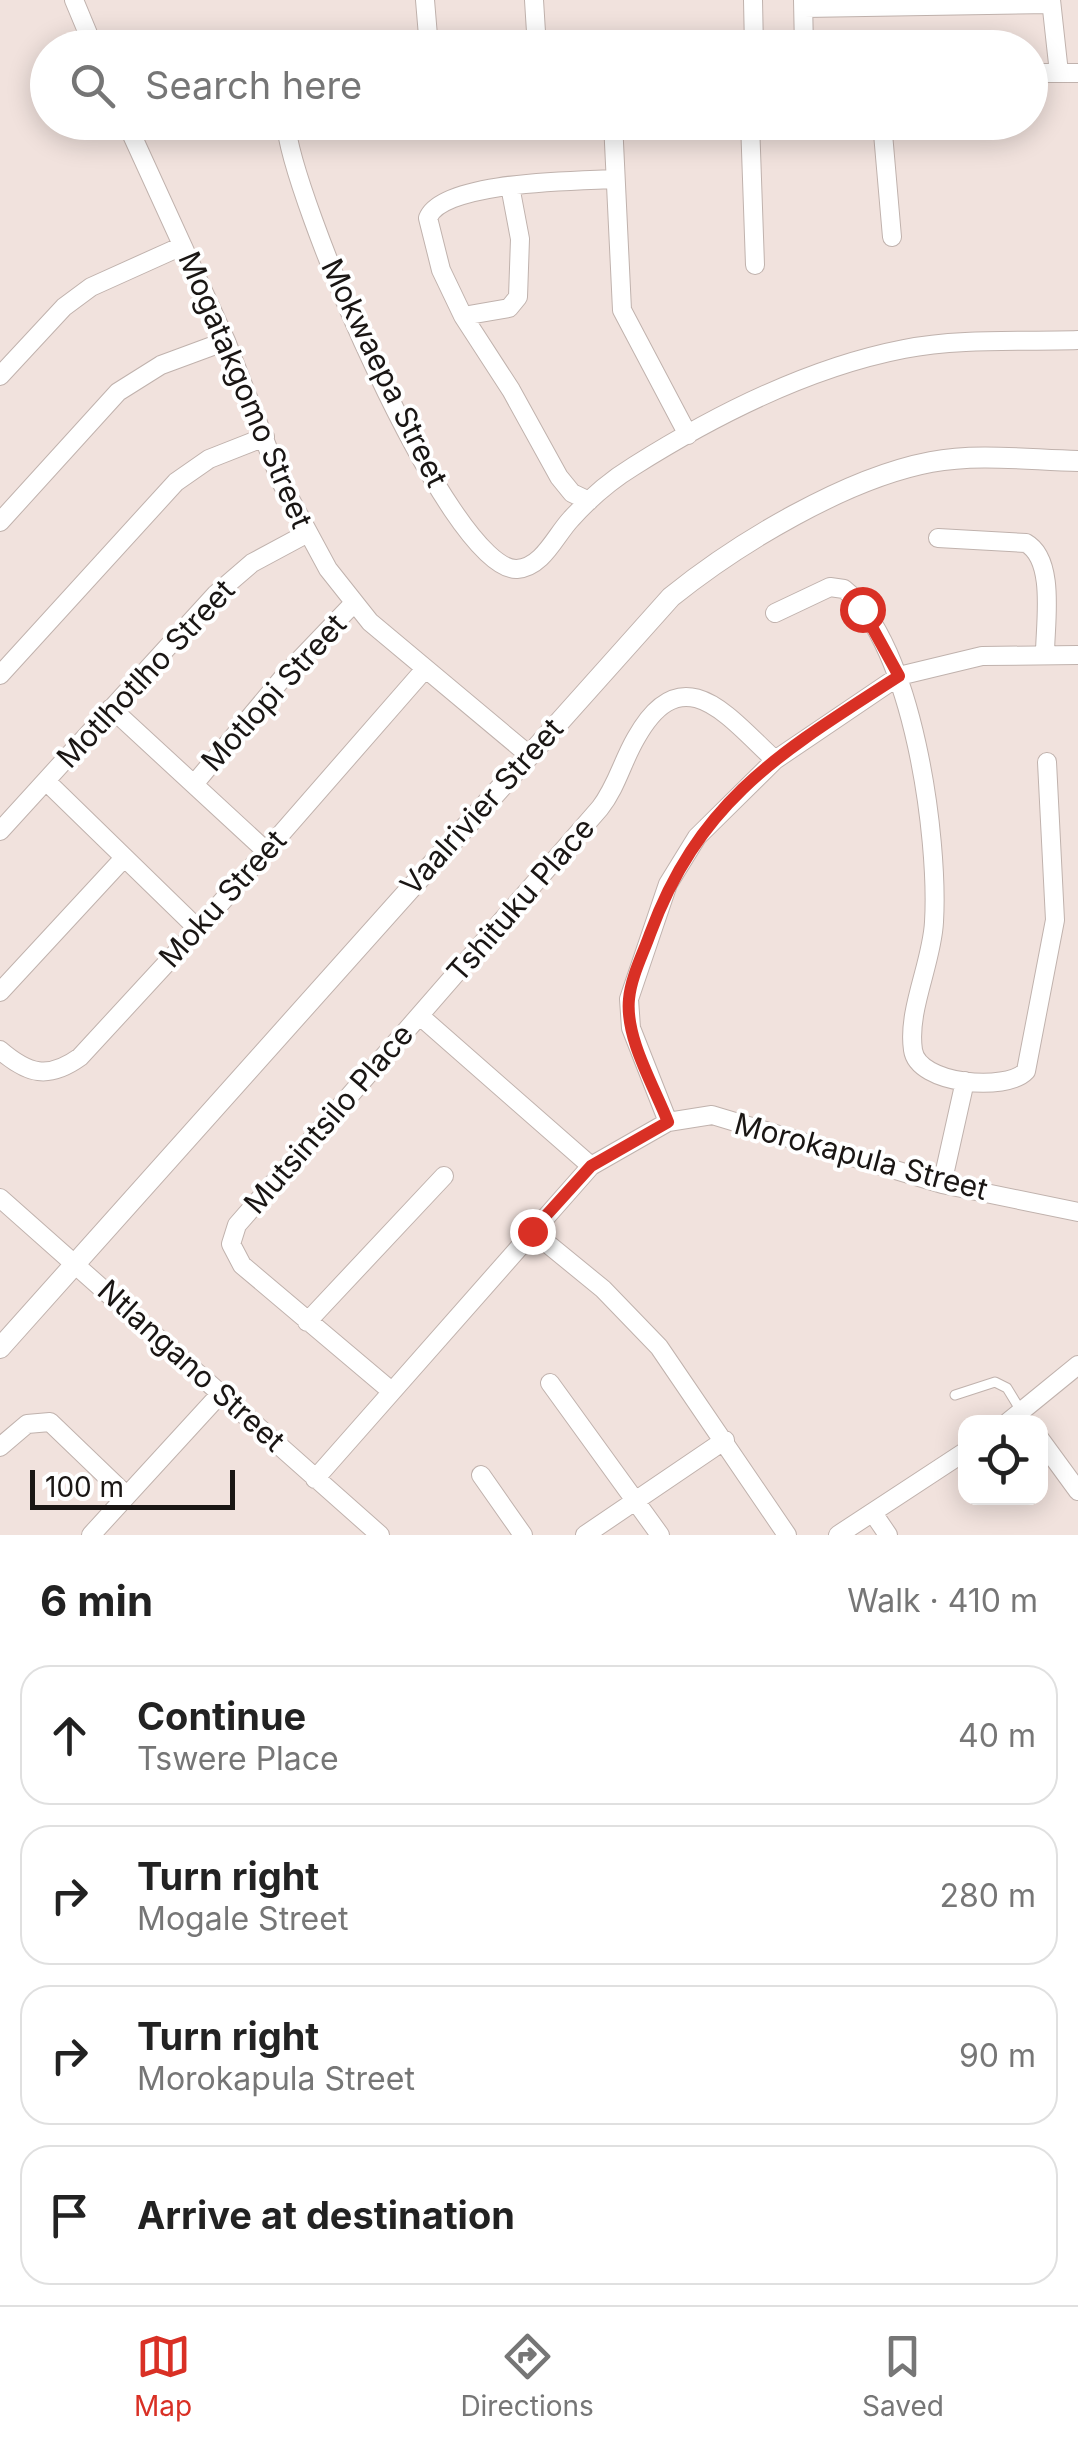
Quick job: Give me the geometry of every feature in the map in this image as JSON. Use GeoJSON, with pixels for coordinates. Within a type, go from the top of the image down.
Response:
{"type":"FeatureCollection","features":[{"type":"Feature","properties":{"kind":"street"},"geometry":{"type":"LineString","coordinates":[[74,0],[86,30]]}},
{"type":"Feature","properties":{"kind":"street"},"geometry":{"type":"LineString","coordinates":[[425,0],[428,30]]}},
{"type":"Feature","properties":{"kind":"street"},"geometry":{"type":"LineString","coordinates":[[534,0],[536,30]]}},
{"type":"Feature","properties":{"kind":"street"},"geometry":{"type":"LineString","coordinates":[[753,0],[754,30]]}},
{"type":"Feature","properties":{"kind":"street"},"geometry":{"type":"LineString","coordinates":[[804,30],[803,4],[1051,2],[1068,73]]}},
{"type":"Feature","properties":{"kind":"street","name":"Mogatakgomo Street"},"geometry":{"type":"LineString","coordinates":[[134,140],[226,341],[306,534],[354,604],[529,755]]}},
{"type":"Feature","properties":{"kind":"street","name":"Mokwaepa Street"},"geometry":{"type":"LineString","coordinates":[[289,140],[298,186],[324,256],[384,386],[431,476],[485,552],[508,568],[530,566],[589,501],[633,466],[788,387],[873,356],[936,344],[1078,340]]}},
{"type":"Feature","properties":{"kind":"street"},"geometry":{"type":"LineString","coordinates":[[613,140],[622,310],[688,436]]}},
{"type":"Feature","properties":{"kind":"street"},"geometry":{"type":"LineString","coordinates":[[751,140],[755,265]]}},
{"type":"Feature","properties":{"kind":"street"},"geometry":{"type":"LineString","coordinates":[[884,140],[892,237]]}},
{"type":"Feature","properties":{"kind":"street"},"geometry":{"type":"LineString","coordinates":[[589,501],[572,493],[559,477],[511,390],[463,316],[441,270],[429,214],[464,195],[510,186],[614,179]]}},
{"type":"Feature","properties":{"kind":"street"},"geometry":{"type":"LineString","coordinates":[[463,316],[509,308],[518,297],[520,240],[510,186]]}},
{"type":"Feature","properties":{"kind":"street"},"geometry":{"type":"LineString","coordinates":[[0,376],[64,308],[91,287],[182,246]]}},
{"type":"Feature","properties":{"kind":"street"},"geometry":{"type":"LineString","coordinates":[[0,522],[118,392],[161,365],[226,341]]}},
{"type":"Feature","properties":{"kind":"street"},"geometry":{"type":"LineString","coordinates":[[0,675],[176,482],[209,459],[265,437]]}},
{"type":"Feature","properties":{"kind":"street","name":"Vaalrivier Street"},"geometry":{"type":"LineString","coordinates":[[0,1348],[672,597],[811,508],[886,476],[933,462],[1078,461]]}},
{"type":"Feature","properties":{"kind":"street","name":"Motlhotlho Street"},"geometry":{"type":"LineString","coordinates":[[0,831],[238,574],[306,534]]}},
{"type":"Feature","properties":{"kind":"street"},"geometry":{"type":"LineString","coordinates":[[938,538],[1026,543],[1035,548],[1044,566],[1046,654]]}},
{"type":"Feature","properties":{"kind":"street"},"geometry":{"type":"LineString","coordinates":[[775,613],[830,587],[844,589],[862,609],[899,676],[918,740],[934,888],[930,957],[915,1024],[914,1053],[928,1072],[966,1081],[1018,1080],[1030,1056],[1054,920],[1047,762]]}},
{"type":"Feature","properties":{"kind":"street","name":"Motlopi Street"},"geometry":{"type":"LineString","coordinates":[[195,783],[286,674],[354,604]]}},
{"type":"Feature","properties":{"kind":"street"},"geometry":{"type":"LineString","coordinates":[[668,1122],[631,1028],[629,999],[668,884],[697,837],[775,760],[899,676],[982,656],[1078,656]]}},
{"type":"Feature","properties":{"kind":"street","name":"Moku Street"},"geometry":{"type":"LineString","coordinates":[[0,1050],[22,1069],[40,1074],[68,1065],[198,930],[425,669]]}},
{"type":"Feature","properties":{"kind":"street","name":"Tshituku Place"},"geometry":{"type":"LineString","coordinates":[[420,1016],[600,808],[620,779],[635,740],[668,702],[693,695],[712,701],[775,760]]}},
{"type":"Feature","properties":{"kind":"street"},"geometry":{"type":"LineString","coordinates":[[111,708],[266,850]]}},
{"type":"Feature","properties":{"kind":"street"},"geometry":{"type":"LineString","coordinates":[[46,781],[198,930]]}},
{"type":"Feature","properties":{"kind":"street"},"geometry":{"type":"LineString","coordinates":[[0,992],[123,859]]}},
{"type":"Feature","properties":{"kind":"street"},"geometry":{"type":"LineString","coordinates":[[420,1016],[591,1166]]}},
{"type":"Feature","properties":{"kind":"street","name":"Mutsintsilo Place"},"geometry":{"type":"LineString","coordinates":[[390,1390],[242,1265],[233,1254],[233,1234],[257,1200],[420,1016]]}},
{"type":"Feature","properties":{"kind":"street"},"geometry":{"type":"LineString","coordinates":[[942,1184],[966,1081]]}},
{"type":"Feature","properties":{"kind":"street","name":"Morokapula Street"},"geometry":{"type":"LineString","coordinates":[[316,1478],[591,1166],[668,1122],[712,1116],[942,1184],[1078,1212]]}},
{"type":"Feature","properties":{"kind":"street"},"geometry":{"type":"LineString","coordinates":[[307,1322],[444,1176]]}},
{"type":"Feature","properties":{"kind":"street","name":"Ntlangano Street"},"geometry":{"type":"LineString","coordinates":[[0,1198],[77,1262],[380,1535]]}},
{"type":"Feature","properties":{"kind":"street"},"geometry":{"type":"LineString","coordinates":[[532,1231],[641,1326],[725,1440],[787,1535]]}},
{"type":"Feature","properties":{"kind":"street"},"geometry":{"type":"LineString","coordinates":[[1024,1415],[1078,1366]]}},
{"type":"Feature","properties":{"kind":"street"},"geometry":{"type":"LineString","coordinates":[[550,1383],[660,1535]]}},
{"type":"Feature","properties":{"kind":"street"},"geometry":{"type":"LineString","coordinates":[[91,1535],[222,1392]]}},
{"type":"Feature","properties":{"kind":"street"},"geometry":{"type":"LineString","coordinates":[[0,1447],[27,1424],[50,1422],[126,1496]]}},
{"type":"Feature","properties":{"kind":"street"},"geometry":{"type":"LineString","coordinates":[[586,1535],[725,1440]]}},
{"type":"Feature","properties":{"kind":"street"},"geometry":{"type":"LineString","coordinates":[[1048,1449],[1078,1491]]}},
{"type":"Feature","properties":{"kind":"street"},"geometry":{"type":"LineString","coordinates":[[838,1535],[958,1456]]}},
{"type":"Feature","properties":{"kind":"street"},"geometry":{"type":"LineString","coordinates":[[481,1475],[523,1535]]}},
{"type":"Feature","properties":{"kind":"street"},"geometry":{"type":"LineString","coordinates":[[872,1513],[888,1535]]}},
{"type":"Feature","properties":{"kind":"lane"},"geometry":{"type":"LineString","coordinates":[[955,1395],[999,1383],[1018,1415]]}},
{"type":"Feature","properties":{"kind":"route"},"geometry":{"type":"LineString","coordinates":[[532,1231],[591,1166],[626,1142],[668,1122],[631,1028],[629,999],[668,884],[697,837],[727,803],[775,760],[899,676],[862,609]]}}]}
